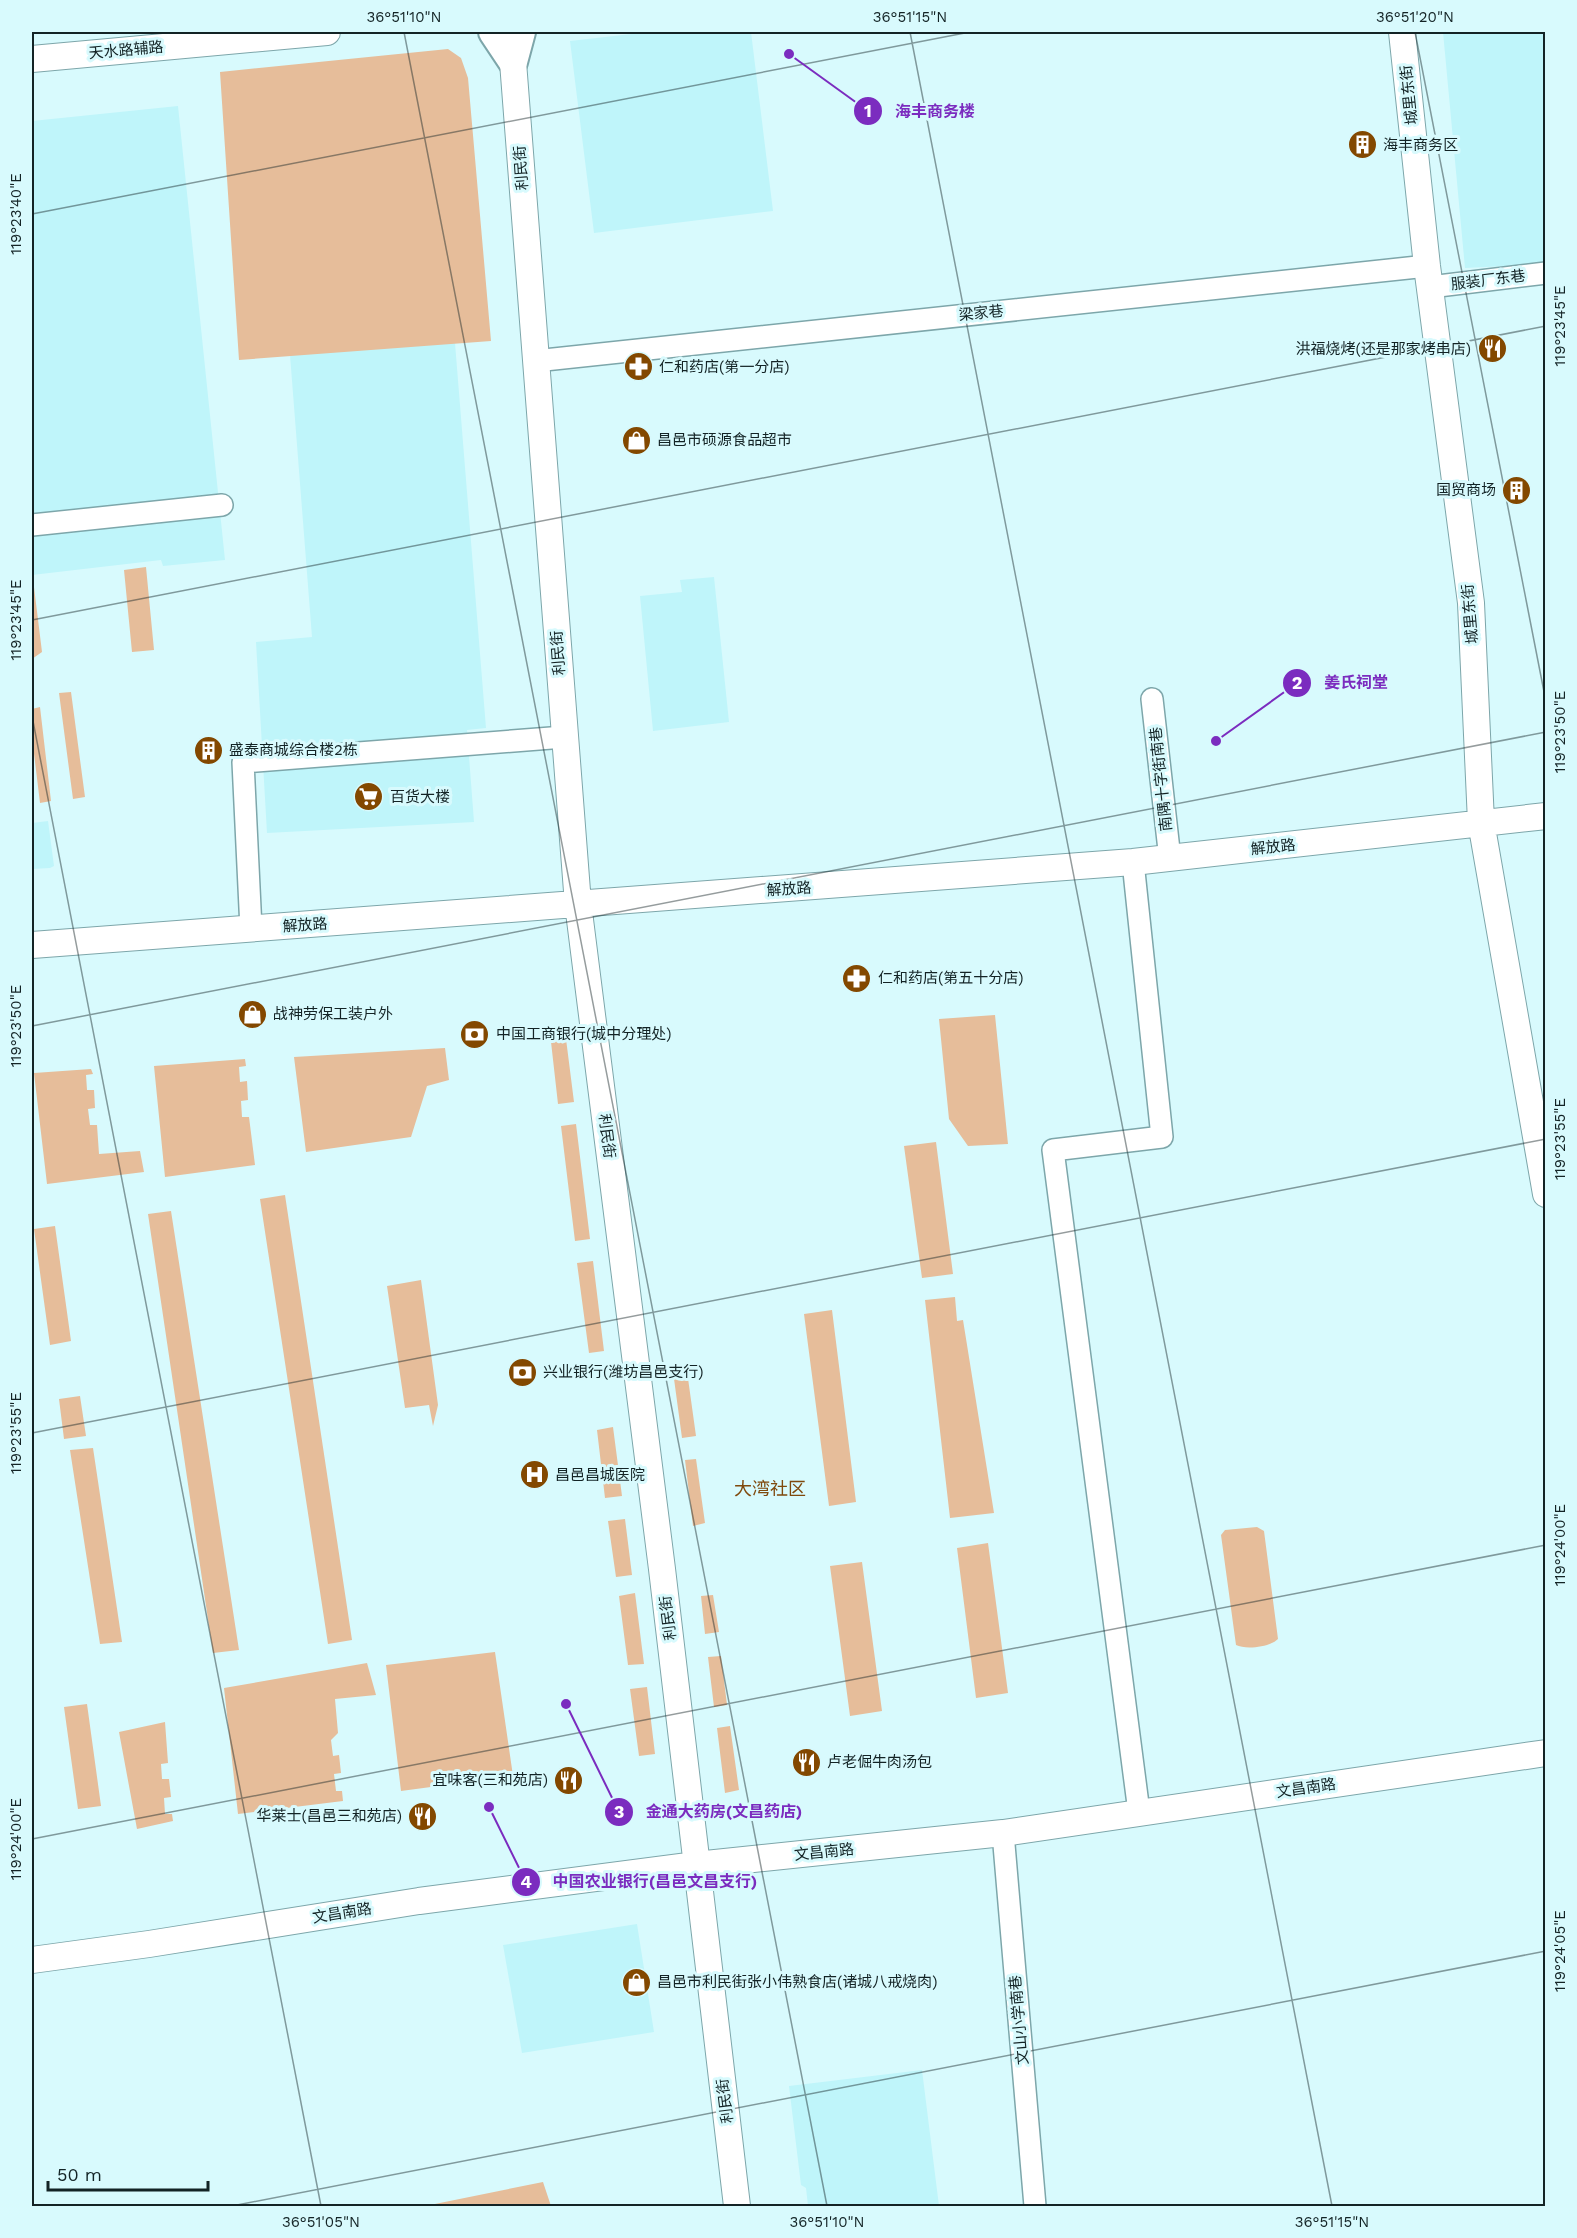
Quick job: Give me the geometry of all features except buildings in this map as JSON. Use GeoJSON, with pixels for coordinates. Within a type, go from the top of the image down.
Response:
{"type":"FeatureCollection","features":[{"type":"Feature","properties":{"kind":"main road","name":"利民街"},"geometry":{"type":"LineString","coordinates":[[493,32],[513,62]]}},
{"type":"Feature","properties":{"kind":"main road","name":"利民街"},"geometry":{"type":"LineString","coordinates":[[513,62],[521,32]]}},
{"type":"Feature","properties":{"kind":"street","name":"天水路辅路"},"geometry":{"type":"LineString","coordinates":[[32,59],[327,32]]}},
{"type":"Feature","properties":{"kind":"street","name":"城里东街"},"geometry":{"type":"LineString","coordinates":[[1402,32],[1428,277],[1471,603],[1481,822],[1545,1194]]}},
{"type":"Feature","properties":{"kind":"street","name":"利民街"},"geometry":{"type":"LineString","coordinates":[[513,62],[578,904],[662,1569],[737,2206]]}},
{"type":"Feature","properties":{"kind":"street","name":"服装厂东巷"},"geometry":{"type":"LineString","coordinates":[[1428,277],[1545,273]]}},
{"type":"Feature","properties":{"kind":"street","name":"梁家巷"},"geometry":{"type":"LineString","coordinates":[[535,361],[1428,277]]}},
{"type":"Feature","properties":{"kind":"street"},"geometry":{"type":"LineString","coordinates":[[32,525],[222,505]]}},
{"type":"Feature","properties":{"kind":"street","name":"南隅十字街南巷"},"geometry":{"type":"LineString","coordinates":[[1152,699],[1170,859]]}},
{"type":"Feature","properties":{"kind":"street"},"geometry":{"type":"LineString","coordinates":[[251,929],[243,762],[564,737]]}},
{"type":"Feature","properties":{"kind":"street","name":"解放路"},"geometry":{"type":"LineString","coordinates":[[32,945],[1170,859],[1545,816]]}},
{"type":"Feature","properties":{"kind":"street"},"geometry":{"type":"LineString","coordinates":[[1133,862],[1162,1137],[1053,1150],[1139,1812]]}},
{"type":"Feature","properties":{"kind":"street","name":"文昌南路"},"geometry":{"type":"LineString","coordinates":[[32,1960],[149,1944],[419,1901],[696,1865],[1002,1833],[1545,1753]]}},
{"type":"Feature","properties":{"kind":"street","name":"文山小学南巷"},"geometry":{"type":"LineString","coordinates":[[1002,1833],[1035,2206]]}},
{"type":"Feature","properties":{"kind":"shaded area"},"geometry":{"type":"Polygon","coordinates":[[[649,32],[751,32],[773,211],[594,233],[570,41],[649,32]]]}},
{"type":"Feature","properties":{"kind":"shaded area"},"geometry":{"type":"Polygon","coordinates":[[[1443,32],[1545,32],[1545,264],[1465,268],[1443,32]]]}},
{"type":"Feature","properties":{"kind":"shaded area"},"geometry":{"type":"Polygon","coordinates":[[[448,49],[461,58],[468,78],[491,341],[239,360],[220,72],[448,49]]]}},
{"type":"Feature","properties":{"kind":"shaded area"},"geometry":{"type":"Polygon","coordinates":[[[178,106],[225,560],[163,566],[161,560],[32,575],[32,121],[178,106]]]}},
{"type":"Feature","properties":{"kind":"shaded area"},"geometry":{"type":"Polygon","coordinates":[[[455,343],[486,728],[467,730],[474,822],[267,833],[256,642],[312,637],[290,355],[455,343]]]}},
{"type":"Feature","properties":{"kind":"shaded area"},"geometry":{"type":"Polygon","coordinates":[[[146,567],[154,650],[132,652],[124,570],[146,567]]]}},
{"type":"Feature","properties":{"kind":"shaded area"},"geometry":{"type":"Polygon","coordinates":[[[714,577],[729,722],[653,731],[640,596],[682,592],[680,580],[714,577]]]}},
{"type":"Feature","properties":{"kind":"shaded area"},"geometry":{"type":"Polygon","coordinates":[[[32,579],[42,652],[32,659],[32,579]]]}},
{"type":"Feature","properties":{"kind":"shaded area"},"geometry":{"type":"Polygon","coordinates":[[[71,692],[85,797],[73,799],[59,693],[71,692]]]}},
{"type":"Feature","properties":{"kind":"shaded area"},"geometry":{"type":"Polygon","coordinates":[[[40,707],[51,801],[40,803],[32,737],[32,709],[40,707]]]}},
{"type":"Feature","properties":{"kind":"shaded area"},"geometry":{"type":"Polygon","coordinates":[[[48,821],[54,866],[32,869],[32,823],[48,821]]]}},
{"type":"Feature","properties":{"kind":"shaded area"},"geometry":{"type":"Polygon","coordinates":[[[995,1015],[1008,1144],[968,1146],[949,1119],[939,1019],[995,1015]]]}},
{"type":"Feature","properties":{"kind":"shaded area"},"geometry":{"type":"Polygon","coordinates":[[[565,1031],[574,1102],[558,1104],[550,1033],[565,1031]]]}},
{"type":"Feature","properties":{"kind":"shaded area"},"geometry":{"type":"Polygon","coordinates":[[[445,1048],[449,1080],[427,1086],[411,1137],[306,1152],[294,1057],[445,1048]]]}},
{"type":"Feature","properties":{"kind":"shaded area"},"geometry":{"type":"Polygon","coordinates":[[[245,1059],[246,1066],[239,1067],[240,1082],[247,1081],[248,1100],[241,1101],[242,1117],[249,1117],[255,1165],[165,1177],[154,1066],[245,1059]]]}},
{"type":"Feature","properties":{"kind":"shaded area"},"geometry":{"type":"Polygon","coordinates":[[[91,1069],[93,1074],[86,1075],[87,1090],[94,1090],[95,1108],[88,1109],[90,1125],[97,1125],[99,1154],[140,1151],[144,1172],[47,1184],[34,1073],[91,1069]]]}},
{"type":"Feature","properties":{"kind":"shaded area"},"geometry":{"type":"Polygon","coordinates":[[[576,1124],[590,1239],[575,1241],[561,1126],[576,1124]]]}},
{"type":"Feature","properties":{"kind":"shaded area"},"geometry":{"type":"Polygon","coordinates":[[[936,1142],[953,1274],[922,1278],[904,1146],[936,1142]]]}},
{"type":"Feature","properties":{"kind":"shaded area"},"geometry":{"type":"Polygon","coordinates":[[[285,1195],[352,1640],[328,1644],[260,1199],[285,1195]]]}},
{"type":"Feature","properties":{"kind":"shaded area"},"geometry":{"type":"Polygon","coordinates":[[[171,1211],[239,1650],[213,1653],[148,1214],[171,1211]]]}},
{"type":"Feature","properties":{"kind":"shaded area"},"geometry":{"type":"Polygon","coordinates":[[[55,1226],[71,1341],[50,1345],[34,1229],[55,1226]]]}},
{"type":"Feature","properties":{"kind":"shaded area"},"geometry":{"type":"Polygon","coordinates":[[[593,1261],[604,1351],[589,1353],[577,1263],[593,1261]]]}},
{"type":"Feature","properties":{"kind":"shaded area"},"geometry":{"type":"Polygon","coordinates":[[[421,1280],[438,1405],[433,1426],[429,1405],[405,1408],[387,1286],[421,1280]]]}},
{"type":"Feature","properties":{"kind":"shaded area"},"geometry":{"type":"Polygon","coordinates":[[[955,1297],[957,1321],[963,1320],[994,1513],[950,1518],[925,1300],[955,1297]]]}},
{"type":"Feature","properties":{"kind":"shaded area"},"geometry":{"type":"Polygon","coordinates":[[[832,1310],[856,1502],[829,1506],[804,1314],[832,1310]]]}},
{"type":"Feature","properties":{"kind":"shaded area"},"geometry":{"type":"Polygon","coordinates":[[[672,1364],[686,1364],[696,1436],[682,1438],[672,1364]]]}},
{"type":"Feature","properties":{"kind":"shaded area"},"geometry":{"type":"Polygon","coordinates":[[[80,1396],[86,1436],[64,1439],[59,1399],[80,1396]]]}},
{"type":"Feature","properties":{"kind":"shaded area"},"geometry":{"type":"Polygon","coordinates":[[[613,1427],[622,1496],[605,1498],[597,1430],[613,1427]]]}},
{"type":"Feature","properties":{"kind":"shaded area"},"geometry":{"type":"Polygon","coordinates":[[[93,1448],[122,1642],[100,1644],[70,1450],[93,1448]]]}},
{"type":"Feature","properties":{"kind":"shaded area"},"geometry":{"type":"Polygon","coordinates":[[[696,1459],[705,1523],[693,1526],[685,1460],[696,1459]]]}},
{"type":"Feature","properties":{"kind":"shaded area"},"geometry":{"type":"Polygon","coordinates":[[[625,1519],[632,1575],[616,1577],[608,1521],[625,1519]]]}},
{"type":"Feature","properties":{"kind":"shaded area"},"geometry":{"type":"Polygon","coordinates":[[[1257,1527],[1264,1531],[1278,1639],[1264,1646],[1240,1647],[1236,1645],[1221,1535],[1225,1530],[1257,1527]]]}},
{"type":"Feature","properties":{"kind":"shaded area"},"geometry":{"type":"Polygon","coordinates":[[[988,1543],[1008,1693],[976,1698],[957,1548],[988,1543]]]}},
{"type":"Feature","properties":{"kind":"shaded area"},"geometry":{"type":"Polygon","coordinates":[[[862,1562],[882,1711],[850,1716],[830,1566],[862,1562]]]}},
{"type":"Feature","properties":{"kind":"shaded area"},"geometry":{"type":"Polygon","coordinates":[[[635,1593],[644,1664],[628,1665],[619,1596],[635,1593]]]}},
{"type":"Feature","properties":{"kind":"shaded area"},"geometry":{"type":"Polygon","coordinates":[[[713,1595],[719,1632],[705,1634],[701,1596],[713,1595]]]}},
{"type":"Feature","properties":{"kind":"shaded area"},"geometry":{"type":"Polygon","coordinates":[[[495,1652],[513,1776],[401,1791],[386,1665],[495,1652]]]}},
{"type":"Feature","properties":{"kind":"shaded area"},"geometry":{"type":"Polygon","coordinates":[[[721,1656],[727,1705],[714,1707],[708,1657],[721,1656]]]}},
{"type":"Feature","properties":{"kind":"shaded area"},"geometry":{"type":"Polygon","coordinates":[[[367,1663],[376,1695],[335,1699],[338,1733],[331,1740],[333,1756],[339,1755],[341,1773],[334,1774],[336,1791],[342,1791],[343,1801],[238,1814],[224,1688],[367,1663]]]}},
{"type":"Feature","properties":{"kind":"shaded area"},"geometry":{"type":"Polygon","coordinates":[[[647,1687],[655,1754],[639,1756],[630,1689],[647,1687]]]}},
{"type":"Feature","properties":{"kind":"shaded area"},"geometry":{"type":"Polygon","coordinates":[[[87,1704],[101,1806],[78,1809],[64,1707],[87,1704]]]}},
{"type":"Feature","properties":{"kind":"shaded area"},"geometry":{"type":"Polygon","coordinates":[[[165,1722],[168,1763],[161,1764],[162,1779],[169,1779],[171,1797],[164,1798],[165,1814],[172,1814],[173,1821],[137,1829],[119,1732],[165,1722]]]}},
{"type":"Feature","properties":{"kind":"shaded area"},"geometry":{"type":"Polygon","coordinates":[[[730,1726],[739,1790],[725,1793],[717,1728],[730,1726]]]}},
{"type":"Feature","properties":{"kind":"shaded area"},"geometry":{"type":"Polygon","coordinates":[[[637,1924],[654,2032],[522,2053],[503,1945],[637,1924]]]}},
{"type":"Feature","properties":{"kind":"shaded area"},"geometry":{"type":"Polygon","coordinates":[[[922,2070],[939,2206],[808,2206],[806,2188],[801,2185],[789,2086],[922,2070]]]}},
{"type":"Feature","properties":{"kind":"shaded area"},"geometry":{"type":"Polygon","coordinates":[[[543,2182],[551,2206],[425,2206],[543,2182]]]}},
{"type":"Feature","properties":{"kind":"place","name":"海丰商务楼"},"geometry":{"type":"Point","coordinates":[789,54]}},
{"type":"Feature","properties":{"kind":"place","name":"海丰商务区"},"geometry":{"type":"Point","coordinates":[1362,145]}},
{"type":"Feature","properties":{"kind":"place","name":"洪福烧烤(还是那家烤串店)"},"geometry":{"type":"Point","coordinates":[1492,349]}},
{"type":"Feature","properties":{"kind":"place","name":"仁和药店(第一分店)"},"geometry":{"type":"Point","coordinates":[638,367]}},
{"type":"Feature","properties":{"kind":"place","name":"昌邑市硕源食品超市"},"geometry":{"type":"Point","coordinates":[636,440]}},
{"type":"Feature","properties":{"kind":"place","name":"国贸商场"},"geometry":{"type":"Point","coordinates":[1517,490]}},
{"type":"Feature","properties":{"kind":"place","name":"姜氏祠堂"},"geometry":{"type":"Point","coordinates":[1216,741]}},
{"type":"Feature","properties":{"kind":"place","name":"盛泰商城综合楼2栋"},"geometry":{"type":"Point","coordinates":[208,750]}},
{"type":"Feature","properties":{"kind":"place","name":"百货大楼"},"geometry":{"type":"Point","coordinates":[369,797]}},
{"type":"Feature","properties":{"kind":"place","name":"仁和药店(第五十分店)"},"geometry":{"type":"Point","coordinates":[857,978]}},
{"type":"Feature","properties":{"kind":"place","name":"战神劳保工装户外"},"geometry":{"type":"Point","coordinates":[252,1014]}},
{"type":"Feature","properties":{"kind":"place","name":"中国工商银行(城中分理处)"},"geometry":{"type":"Point","coordinates":[475,1034]}},
{"type":"Feature","properties":{"kind":"place","name":"兴业银行(潍坊昌邑支行)"},"geometry":{"type":"Point","coordinates":[522,1372]}},
{"type":"Feature","properties":{"kind":"place","name":"昌邑昌城医院"},"geometry":{"type":"Point","coordinates":[534,1475]}},
{"type":"Feature","properties":{"kind":"place","name":"金通大药房(文昌药店)"},"geometry":{"type":"Point","coordinates":[566,1704]}},
{"type":"Feature","properties":{"kind":"place","name":"卢老倔牛肉汤包"},"geometry":{"type":"Point","coordinates":[806,1762]}},
{"type":"Feature","properties":{"kind":"place","name":"宜味客(三和苑店)"},"geometry":{"type":"Point","coordinates":[569,1780]}},
{"type":"Feature","properties":{"kind":"place","name":"中国农业银行(昌邑文昌支行)"},"geometry":{"type":"Point","coordinates":[489,1807]}},
{"type":"Feature","properties":{"kind":"place","name":"华莱士(昌邑三和苑店)"},"geometry":{"type":"Point","coordinates":[423,1816]}},
{"type":"Feature","properties":{"kind":"place","name":"昌邑市利民街张小伟熟食店(诸城八戒烧肉)"},"geometry":{"type":"Point","coordinates":[636,1982]}},
{"type":"Feature","properties":{"kind":"district","name":"大湾社区"},"geometry":{"type":"Point","coordinates":[770,1488]}}]}
